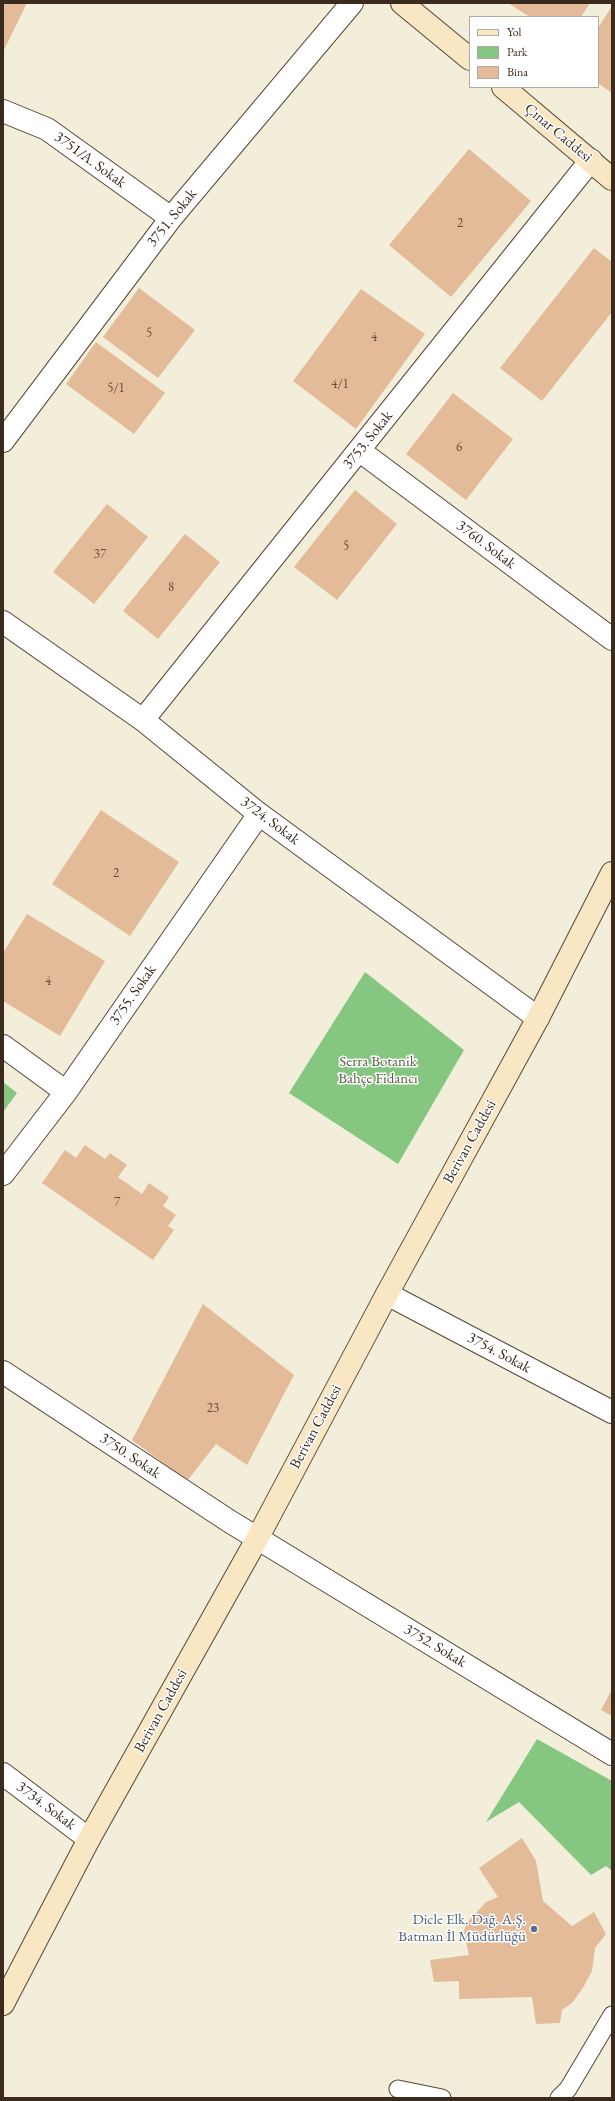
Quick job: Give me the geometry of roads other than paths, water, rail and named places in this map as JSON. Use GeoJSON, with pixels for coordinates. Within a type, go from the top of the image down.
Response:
{"type":"FeatureCollection","features":[{"type":"Feature","properties":{"kind":"street","name":"3751. Sokak"},"geometry":{"type":"LineString","coordinates":[[3,441],[171,218],[352,3]]}},
{"type":"Feature","properties":{"kind":"street"},"geometry":{"type":"LineString","coordinates":[[402,3],[469,58]]}},
{"type":"Feature","properties":{"kind":"street","name":"Çınar Caddesi"},"geometry":{"type":"LineString","coordinates":[[504,88],[612,179]]}},
{"type":"Feature","properties":{"kind":"street","name":"3751/A. Sokak"},"geometry":{"type":"LineString","coordinates":[[3,111],[47,129],[171,218]]}},
{"type":"Feature","properties":{"kind":"street","name":"3753. Sokak"},"geometry":{"type":"LineString","coordinates":[[143,720],[360,451],[591,160]]}},
{"type":"Feature","properties":{"kind":"street","name":"3760. Sokak"},"geometry":{"type":"LineString","coordinates":[[360,451],[612,639]]}},
{"type":"Feature","properties":{"kind":"street","name":"3724. Sokak"},"geometry":{"type":"LineString","coordinates":[[3,622],[143,720],[259,814],[538,1018]]}},
{"type":"Feature","properties":{"kind":"street","name":"3755. Sokak"},"geometry":{"type":"LineString","coordinates":[[3,1174],[66,1092],[259,814]]}},
{"type":"Feature","properties":{"kind":"street","name":"Berivan Caddesi"},"geometry":{"type":"LineString","coordinates":[[3,2004],[9,1984],[257,1539],[387,1294],[538,1018],[612,874]]}},
{"type":"Feature","properties":{"kind":"street"},"geometry":{"type":"LineString","coordinates":[[3,1046],[66,1092]]}},
{"type":"Feature","properties":{"kind":"street","name":"3754. Sokak"},"geometry":{"type":"LineString","coordinates":[[387,1294],[612,1412]]}},
{"type":"Feature","properties":{"kind":"street","name":"3750. Sokak"},"geometry":{"type":"LineString","coordinates":[[3,1372],[257,1539]]}},
{"type":"Feature","properties":{"kind":"street","name":"3752. Sokak"},"geometry":{"type":"LineString","coordinates":[[257,1539],[612,1754]]}},
{"type":"Feature","properties":{"kind":"street","name":"3734. Sokak"},"geometry":{"type":"LineString","coordinates":[[3,1774],[89,1838]]}},
{"type":"Feature","properties":{"kind":"lane"},"geometry":{"type":"LineString","coordinates":[[559,2098],[568,2089],[612,2015]]}},
{"type":"Feature","properties":{"kind":"lane"},"geometry":{"type":"LineString","coordinates":[[398,2089],[442,2098]]}},
{"type":"Feature","properties":{"kind":"place","name":"Dicle Elk. Dağ. A.Ş. Batman İl Müdürlüğü"},"geometry":{"type":"Point","coordinates":[534,1929]}},
{"type":"Feature","properties":{"kind":"park label","name":"Serra Botanik Bahçe Fidancı"},"geometry":{"type":"Point","coordinates":[378,1070]}}]}
